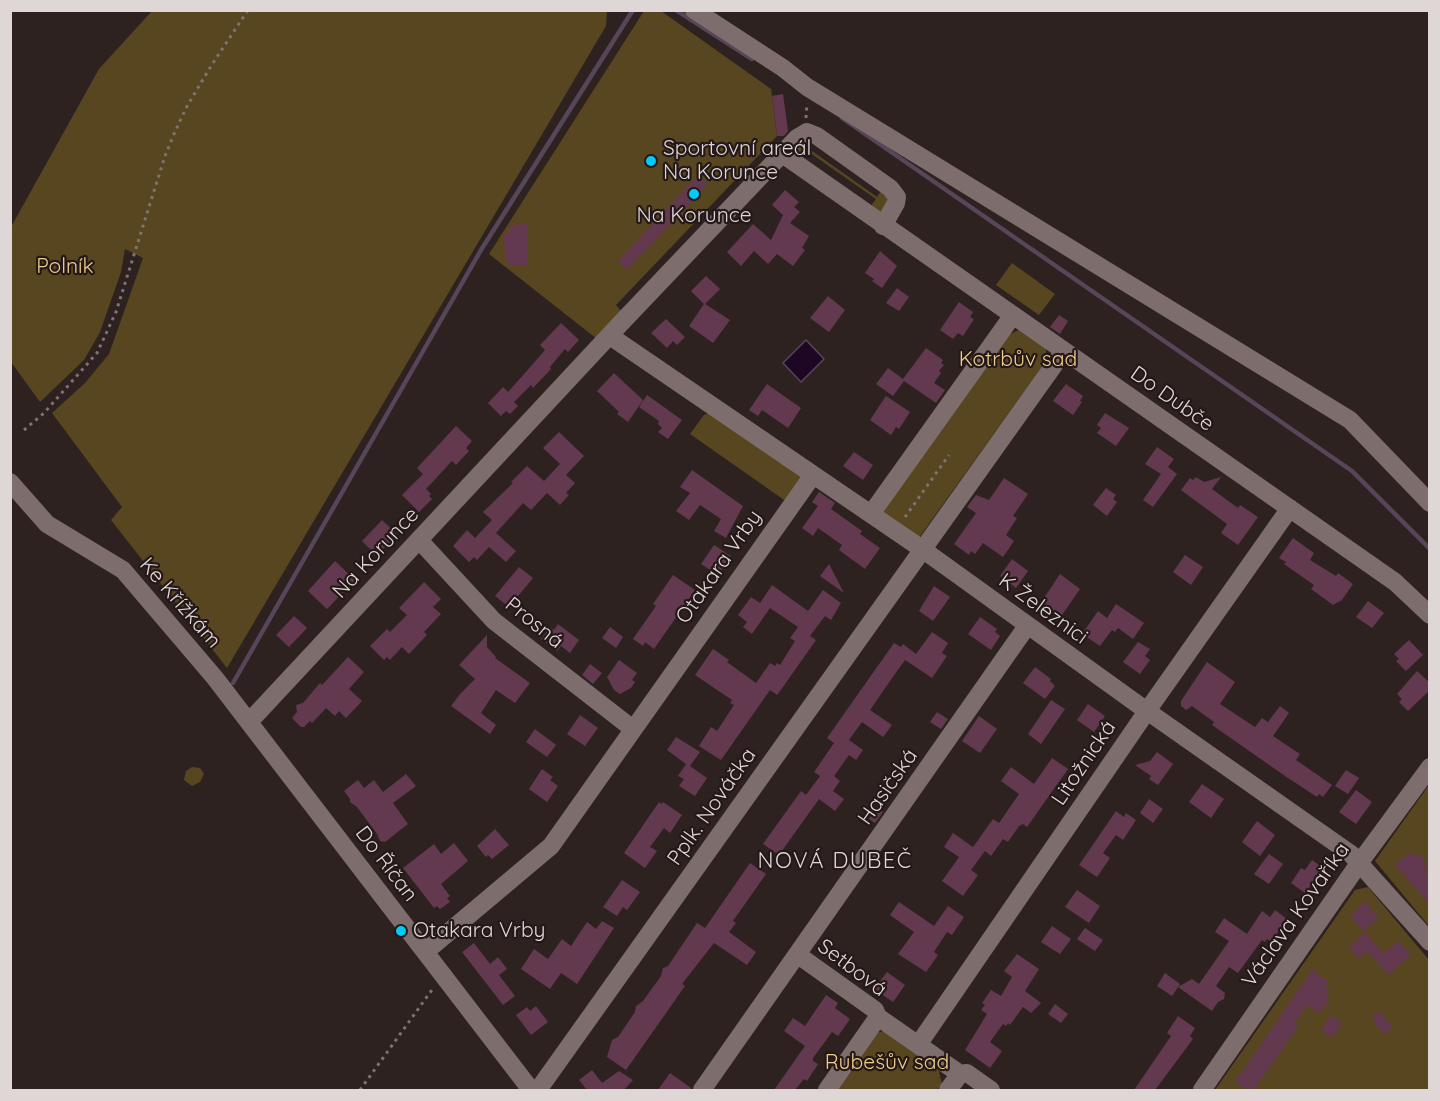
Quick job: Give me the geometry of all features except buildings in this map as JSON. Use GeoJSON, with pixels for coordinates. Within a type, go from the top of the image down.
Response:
{"type":"FeatureCollection","features":[{"type":"Feature","properties":{"kind":"street"},"geometry":{"type":"LineString","coordinates":[[694,10],[783,68],[807,87],[1350,420],[1430,503]]}},
{"type":"Feature","properties":{"kind":"street"},"geometry":{"type":"LineString","coordinates":[[781,153],[807,132],[826,142],[890,188],[897,197],[896,204],[884,225]]}},
{"type":"Feature","properties":{"kind":"street","name":"Do Dubče"},"geometry":{"type":"LineString","coordinates":[[781,153],[1395,582],[1430,615]]}},
{"type":"Feature","properties":{"kind":"street","name":"Na Korunce"},"geometry":{"type":"LineString","coordinates":[[249,722],[781,153]]}},
{"type":"Feature","properties":{"kind":"street"},"geometry":{"type":"LineString","coordinates":[[871,514],[1013,315]]}},
{"type":"Feature","properties":{"kind":"street","name":"K Železnici"},"geometry":{"type":"LineString","coordinates":[[610,336],[895,530],[1360,862],[1430,942]]}},
{"type":"Feature","properties":{"kind":"street","name":"Pplk. Nováčka"},"geometry":{"type":"LineString","coordinates":[[538,1090],[1065,351]]}},
{"type":"Feature","properties":{"kind":"street","name":"Otakara Vrby"},"geometry":{"type":"LineString","coordinates":[[425,952],[551,846],[813,475]]}},
{"type":"Feature","properties":{"kind":"street","name":"Ke Křížkám"},"geometry":{"type":"LineString","coordinates":[[10,482],[47,524],[123,570],[215,678],[249,722]]}},
{"type":"Feature","properties":{"kind":"street","name":"Litožnická"},"geometry":{"type":"LineString","coordinates":[[918,1045],[1147,711],[1290,508]]}},
{"type":"Feature","properties":{"kind":"street","name":"Prosná"},"geometry":{"type":"LineString","coordinates":[[419,540],[494,621],[633,729]]}},
{"type":"Feature","properties":{"kind":"street","name":"Hasičská"},"geometry":{"type":"LineString","coordinates":[[702,1090],[1028,626]]}},
{"type":"Feature","properties":{"kind":"street","name":"Do Říčan"},"geometry":{"type":"LineString","coordinates":[[249,722],[531,1090]]}},
{"type":"Feature","properties":{"kind":"street","name":"Václava Kovaříka"},"geometry":{"type":"LineString","coordinates":[[1202,1090],[1360,862],[1430,767]]}},
{"type":"Feature","properties":{"kind":"street","name":"Setbová"},"geometry":{"type":"LineString","coordinates":[[798,955],[875,1010],[878,1017]]}},
{"type":"Feature","properties":{"kind":"street"},"geometry":{"type":"LineString","coordinates":[[827,1090],[878,1017],[960,1074],[967,1073],[991,1090]]}},
{"type":"Feature","properties":{"kind":"street"},"geometry":{"type":"LineString","coordinates":[[948,1090],[960,1074]]}},
{"type":"Feature","properties":{"kind":"path"},"geometry":{"type":"LineString","coordinates":[[24,430],[44,413],[98,353],[116,312],[174,134],[191,100],[248,10]]}},
{"type":"Feature","properties":{"kind":"path"},"geometry":{"type":"LineString","coordinates":[[895,530],[949,455]]}},
{"type":"Feature","properties":{"kind":"path"},"geometry":{"type":"LineString","coordinates":[[360,1090],[437,983],[440,971]]}},
{"type":"Feature","properties":{"kind":"green space","name":"Polník"},"geometry":{"type":"Polygon","coordinates":[[[152,11],[607,11],[606,26],[227,668],[111,520],[122,507],[52,413],[85,383],[109,354],[143,258],[125,249],[121,272],[100,332],[84,360],[40,402],[11,362],[11,227],[99,69],[152,11]]]}},
{"type":"Feature","properties":{"kind":"green space","name":"Sportovní areál Na Korunce"},"geometry":{"type":"Polygon","coordinates":[[[644,11],[661,11],[771,89],[777,136],[616,305],[622,312],[597,339],[489,254],[644,11]]]}},
{"type":"Feature","properties":{"kind":"green space"},"geometry":{"type":"Polygon","coordinates":[[[812,142],[812,151],[877,197],[883,188],[891,196],[883,213],[868,210],[876,199],[806,150],[795,158],[800,143],[812,142]]]}},
{"type":"Feature","properties":{"kind":"green space"},"geometry":{"type":"Polygon","coordinates":[[[1012,263],[1055,294],[1039,315],[996,285],[1012,263]]]}},
{"type":"Feature","properties":{"kind":"green space","name":"Kotrbův sad"},"geometry":{"type":"Polygon","coordinates":[[[1021,329],[1046,348],[1046,361],[918,539],[881,512],[1008,335],[1021,329]]]}},
{"type":"Feature","properties":{"kind":"green space"},"geometry":{"type":"Polygon","coordinates":[[[711,412],[801,476],[802,478],[787,502],[690,434],[704,415],[711,412]]]}},
{"type":"Feature","properties":{"kind":"green space"},"geometry":{"type":"Polygon","coordinates":[[[192,767],[200,768],[204,774],[200,782],[192,786],[184,780],[186,771],[192,767]]]}},
{"type":"Feature","properties":{"kind":"green space"},"geometry":{"type":"Polygon","coordinates":[[[1429,785],[1429,926],[1375,861],[1429,785]]]}},
{"type":"Feature","properties":{"kind":"green space"},"geometry":{"type":"Polygon","coordinates":[[[1368,887],[1429,960],[1429,1090],[1215,1090],[1355,890],[1368,887]]]}},
{"type":"Feature","properties":{"kind":"green space","name":"Rubešův sad"},"geometry":{"type":"Polygon","coordinates":[[[892,1030],[937,1064],[942,1084],[937,1090],[835,1090],[873,1033],[892,1030]]]}},
{"type":"Feature","properties":{"kind":"shaded area"},"geometry":{"type":"Polygon","coordinates":[[[806,340],[824,359],[801,382],[783,363],[806,340]]]}},
{"type":"Feature","properties":{"kind":"waterway"},"geometry":{"type":"LineString","coordinates":[[233,683],[481,250],[633,10]]}},
{"type":"Feature","properties":{"kind":"waterway"},"geometry":{"type":"LineString","coordinates":[[676,10],[752,59]]}},
{"type":"Feature","properties":{"kind":"waterway"},"geometry":{"type":"LineString","coordinates":[[842,118],[1352,471],[1430,549]]}},
{"type":"Feature","properties":{"kind":"place","name":"Sportovní areál Na Korunce"},"geometry":{"type":"Point","coordinates":[651,161]}},
{"type":"Feature","properties":{"kind":"place","name":"Na Korunce"},"geometry":{"type":"Point","coordinates":[694,194]}},
{"type":"Feature","properties":{"kind":"place","name":"Otakara Vrby"},"geometry":{"type":"Point","coordinates":[401,931]}},
{"type":"Feature","properties":{"kind":"district","name":"NOVÁ DUBEČ"},"geometry":{"type":"Point","coordinates":[835,861]}}]}
